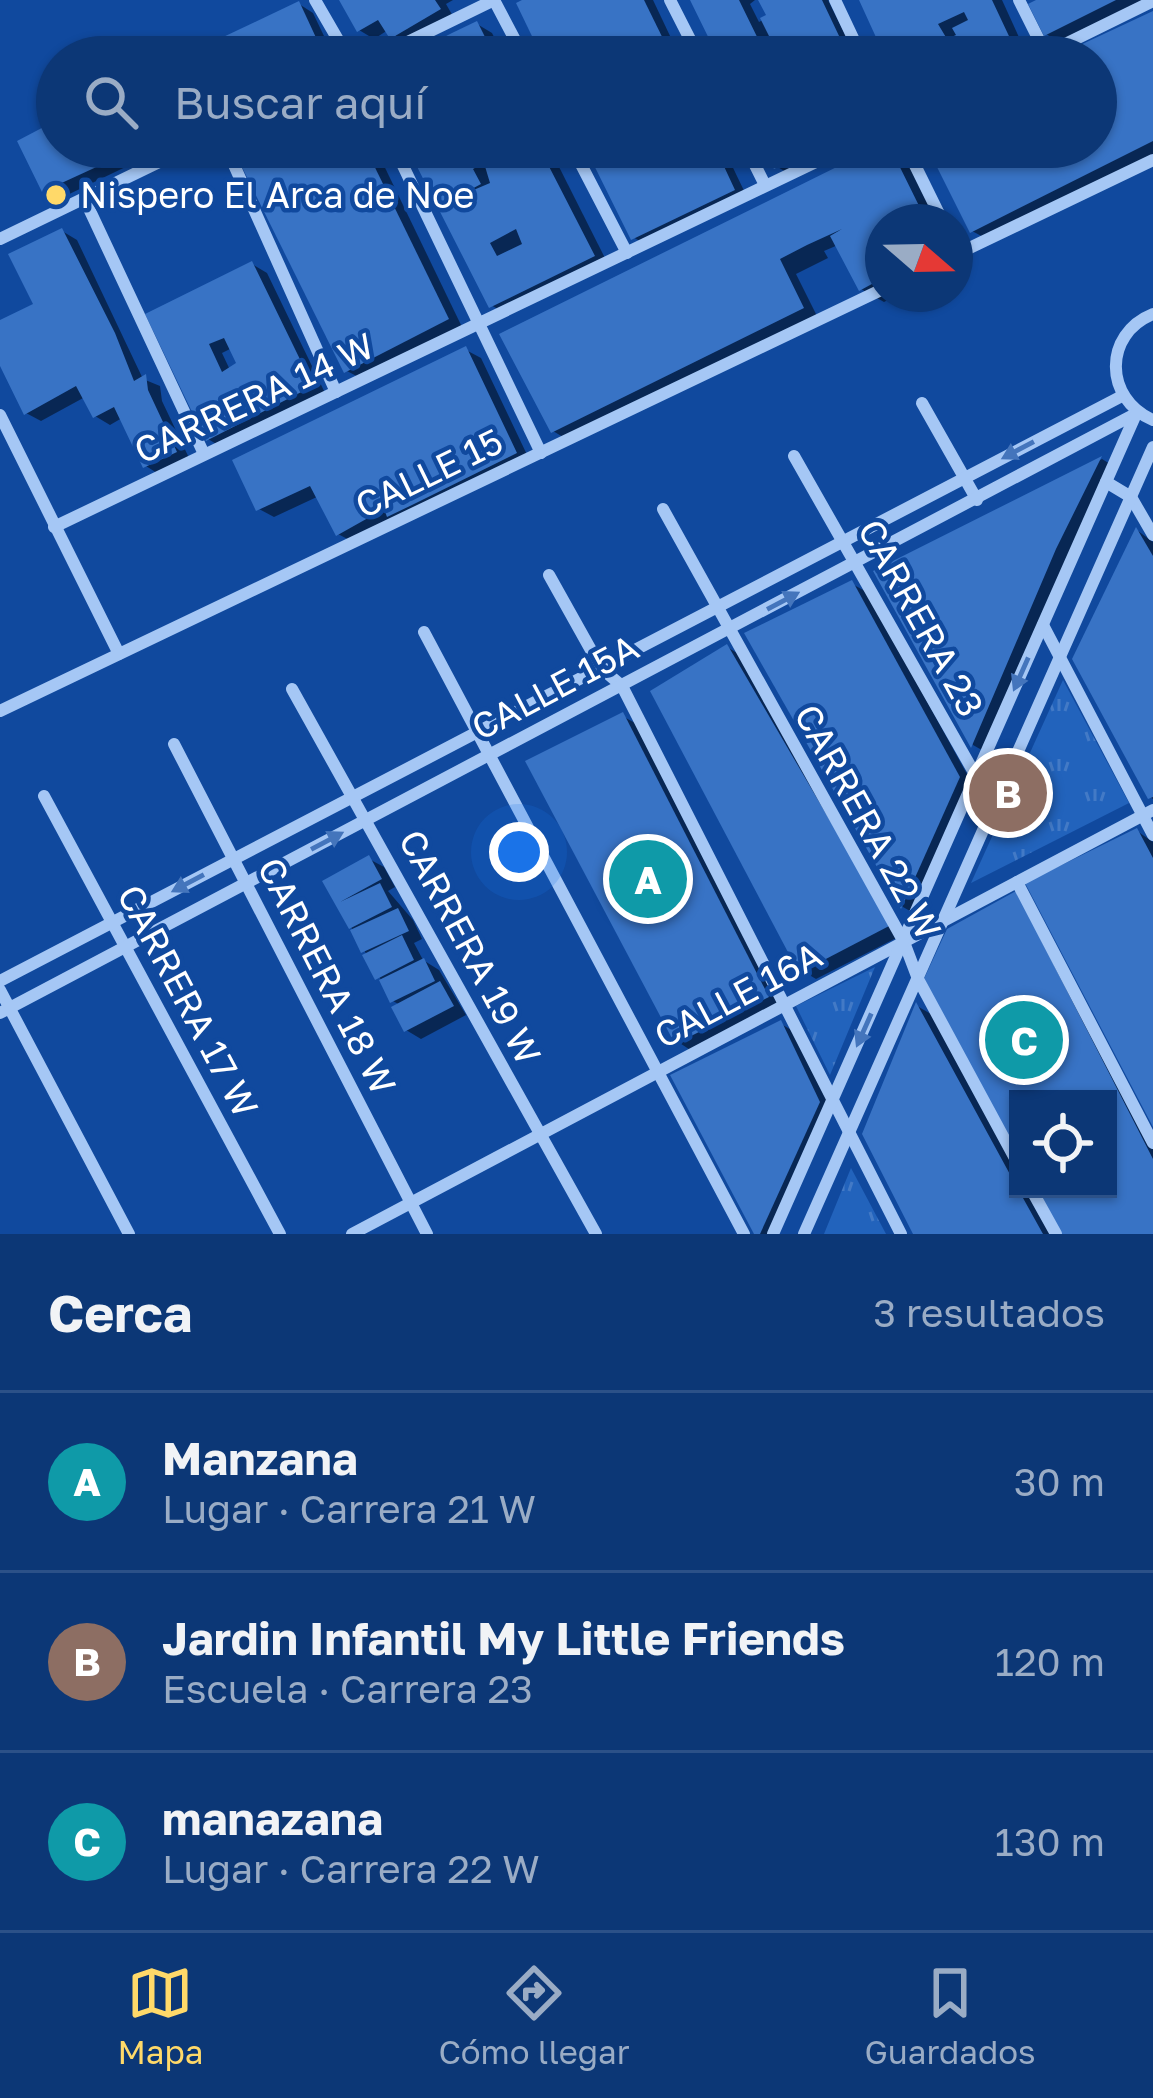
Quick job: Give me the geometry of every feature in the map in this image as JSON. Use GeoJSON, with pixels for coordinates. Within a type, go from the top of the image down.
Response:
{"type":"FeatureCollection","features":[{"type":"Feature","properties":{"kind":"street"},"geometry":{"type":"LineString","coordinates":[[315,0],[336,36]]}},
{"type":"Feature","properties":{"kind":"street"},"geometry":{"type":"LineString","coordinates":[[419,36],[494,0],[513,36]]}},
{"type":"Feature","properties":{"kind":"street"},"geometry":{"type":"LineString","coordinates":[[670,0],[688,36]]}},
{"type":"Feature","properties":{"kind":"street"},"geometry":{"type":"LineString","coordinates":[[835,0],[852,36]]}},
{"type":"Feature","properties":{"kind":"street"},"geometry":{"type":"LineString","coordinates":[[1018,0],[1034,36]]}},
{"type":"Feature","properties":{"kind":"street"},"geometry":{"type":"LineString","coordinates":[[1083,36],[1153,1]]}},
{"type":"Feature","properties":{"kind":"street"},"geometry":{"type":"LineString","coordinates":[[973,243],[1153,160]]}},
{"type":"Feature","properties":{"kind":"street"},"geometry":{"type":"LineString","coordinates":[[0,238],[146,168]]}},
{"type":"Feature","properties":{"kind":"street"},"geometry":{"type":"LineString","coordinates":[[235,168],[336,392]]}},
{"type":"Feature","properties":{"kind":"street"},"geometry":{"type":"LineString","coordinates":[[404,168],[541,453]]}},
{"type":"Feature","properties":{"kind":"street"},"geometry":{"type":"LineString","coordinates":[[583,168],[627,253]]}},
{"type":"Feature","properties":{"kind":"street"},"geometry":{"type":"LineString","coordinates":[[756,168],[765,185]]}},
{"type":"Feature","properties":{"kind":"street","name":"CARRERA 14 W"},"geometry":{"type":"LineString","coordinates":[[54,527],[802,168]]}},
{"type":"Feature","properties":{"kind":"street"},"geometry":{"type":"LineString","coordinates":[[916,168],[934,204]]}},
{"type":"Feature","properties":{"kind":"street"},"geometry":{"type":"LineString","coordinates":[[84,198],[204,454]]}},
{"type":"Feature","properties":{"kind":"street","name":"CALLE 15"},"geometry":{"type":"LineString","coordinates":[[0,712],[865,299]]}},
{"type":"Feature","properties":{"kind":"street"},"geometry":{"type":"LineString","coordinates":[[1153,314],[1131,327],[1115,360],[1122,396],[1137,413],[1153,420]]}},
{"type":"Feature","properties":{"kind":"street","name":"CALLE 15A"},"geometry":{"type":"LineString","coordinates":[[0,986],[112,923],[1122,396]]}},
{"type":"Feature","properties":{"kind":"street"},"geometry":{"type":"LineString","coordinates":[[922,403],[977,500]]}},
{"type":"Feature","properties":{"kind":"street"},"geometry":{"type":"LineString","coordinates":[[773,1234],[1137,413]]}},
{"type":"Feature","properties":{"kind":"street","name":"CALLE 15A"},"geometry":{"type":"LineString","coordinates":[[5,1010],[1137,413]]}},
{"type":"Feature","properties":{"kind":"street"},"geometry":{"type":"LineString","coordinates":[[0,415],[119,654]]}},
{"type":"Feature","properties":{"kind":"street"},"geometry":{"type":"LineString","coordinates":[[804,1234],[1153,447]]}},
{"type":"Feature","properties":{"kind":"street","name":"CARRERA 23"},"geometry":{"type":"LineString","coordinates":[[794,456],[992,812]]}},
{"type":"Feature","properties":{"kind":"street"},"geometry":{"type":"LineString","coordinates":[[1106,482],[1131,497],[1153,535]]}},
{"type":"Feature","properties":{"kind":"street","name":"CARRERA 22 W"},"geometry":{"type":"LineString","coordinates":[[663,509],[904,942],[917,979],[1009,1148]]}},
{"type":"Feature","properties":{"kind":"street"},"geometry":{"type":"LineString","coordinates":[[549,575],[601,668],[622,686],[901,1234]]}},
{"type":"Feature","properties":{"kind":"street"},"geometry":{"type":"LineString","coordinates":[[1043,626],[1148,812],[1153,835]]}},
{"type":"Feature","properties":{"kind":"street"},"geometry":{"type":"LineString","coordinates":[[424,632],[744,1234]]}},
{"type":"Feature","properties":{"kind":"street","name":"CARRERA 19 W"},"geometry":{"type":"LineString","coordinates":[[292,688],[596,1234]]}},
{"type":"Feature","properties":{"kind":"street","name":"CARRERA 18 W"},"geometry":{"type":"LineString","coordinates":[[175,744],[427,1234]]}},
{"type":"Feature","properties":{"kind":"street","name":"CARRERA 17 W"},"geometry":{"type":"LineString","coordinates":[[44,796],[280,1234]]}},
{"type":"Feature","properties":{"kind":"street","name":"CALLE 16A"},"geometry":{"type":"LineString","coordinates":[[352,1234],[1148,812]]}},
{"type":"Feature","properties":{"kind":"street"},"geometry":{"type":"LineString","coordinates":[[1017,882],[1153,1143]]}},
{"type":"Feature","properties":{"kind":"street"},"geometry":{"type":"LineString","coordinates":[[0,986],[5,1010],[129,1234]]}},
{"type":"Feature","properties":{"kind":"street"},"geometry":{"type":"LineString","coordinates":[[1036,1198],[1056,1234]]}},
{"type":"Feature","properties":{"kind":"green space"},"geometry":{"type":"Polygon","coordinates":[[[1063,680],[1129,803],[971,883],[1063,680]]]}},
{"type":"Feature","properties":{"kind":"green space"},"geometry":{"type":"Polygon","coordinates":[[[875,967],[830,1075],[796,1006],[875,967]]]}},
{"type":"Feature","properties":{"kind":"green space"},"geometry":{"type":"Polygon","coordinates":[[[851,1168],[886,1234],[824,1234],[851,1168]]]}},
{"type":"Feature","properties":{"kind":"building"},"geometry":{"type":"Polygon","coordinates":[[[339,0],[435,0],[441,9],[395,36],[388,36],[378,20],[357,32],[339,0]]]}},
{"type":"Feature","properties":{"kind":"building"},"geometry":{"type":"Polygon","coordinates":[[[644,0],[662,36],[532,36],[516,3],[644,0]]]}},
{"type":"Feature","properties":{"kind":"building"},"geometry":{"type":"Polygon","coordinates":[[[690,0],[739,0],[757,36],[708,36],[690,0]]]}},
{"type":"Feature","properties":{"kind":"building"},"geometry":{"type":"Polygon","coordinates":[[[758,0],[822,0],[839,36],[769,36],[760,18],[766,15],[758,0]]]}},
{"type":"Feature","properties":{"kind":"building"},"geometry":{"type":"Polygon","coordinates":[[[859,0],[992,0],[1009,36],[954,36],[952,28],[968,20],[964,12],[938,24],[945,36],[875,36],[859,0]]]}},
{"type":"Feature","properties":{"kind":"building"},"geometry":{"type":"Polygon","coordinates":[[[1036,0],[1116,0],[1044,36],[1028,4],[1036,0]]]}},
{"type":"Feature","properties":{"kind":"building"},"geometry":{"type":"Polygon","coordinates":[[[299,1],[315,36],[225,36],[299,1]]]}},
{"type":"Feature","properties":{"kind":"building"},"geometry":{"type":"Polygon","coordinates":[[[1153,11],[1153,141],[1117,159],[1117,36],[1100,36],[1153,11]]]}},
{"type":"Feature","properties":{"kind":"building"},"geometry":{"type":"Polygon","coordinates":[[[477,21],[484,36],[446,36],[477,21]]]}},
{"type":"Feature","properties":{"kind":"building"},"geometry":{"type":"Polygon","coordinates":[[[36,131],[36,168],[94,168],[42,192],[17,141],[36,131]]]}},
{"type":"Feature","properties":{"kind":"building"},"geometry":{"type":"Polygon","coordinates":[[[242,168],[375,168],[449,319],[344,373],[242,168]]]}},
{"type":"Feature","properties":{"kind":"building"},"geometry":{"type":"Polygon","coordinates":[[[418,168],[475,168],[481,184],[457,197],[490,183],[486,168],[550,168],[595,256],[489,308],[418,168]],[[516,229],[490,243],[497,256],[522,244],[516,229]]]}},
{"type":"Feature","properties":{"kind":"building"},"geometry":{"type":"Polygon","coordinates":[[[595,168],[725,168],[735,190],[631,240],[595,168]]]}},
{"type":"Feature","properties":{"kind":"building"},"geometry":{"type":"Polygon","coordinates":[[[835,168],[900,168],[918,204],[865,204],[865,288],[859,291],[830,236],[842,229],[807,245],[780,259],[804,308],[551,433],[499,334],[835,168]]]}},
{"type":"Feature","properties":{"kind":"building"},"geometry":{"type":"Polygon","coordinates":[[[938,168],[1099,168],[973,231],[973,204],[956,204],[938,168]]]}},
{"type":"Feature","properties":{"kind":"building"},"geometry":{"type":"Polygon","coordinates":[[[62,228],[134,381],[146,374],[148,390],[177,452],[143,468],[114,407],[93,418],[76,386],[24,415],[0,366],[0,320],[33,304],[8,254],[62,228]]]}},
{"type":"Feature","properties":{"kind":"building"},"geometry":{"type":"Polygon","coordinates":[[[252,261],[313,386],[206,441],[145,314],[252,261]],[[224,338],[209,344],[222,372],[236,363],[224,338]]]}},
{"type":"Feature","properties":{"kind":"building"},"geometry":{"type":"Polygon","coordinates":[[[466,346],[517,453],[387,517],[384,509],[336,536],[310,486],[256,511],[232,460],[466,346]]]}},
{"type":"Feature","properties":{"kind":"building"},"geometry":{"type":"Polygon","coordinates":[[[1102,456],[1056,549],[971,748],[873,571],[1102,456]]]}},
{"type":"Feature","properties":{"kind":"building"},"geometry":{"type":"Polygon","coordinates":[[[1136,527],[1153,556],[1153,797],[1148,799],[1072,659],[1136,527]]]}},
{"type":"Feature","properties":{"kind":"building"},"geometry":{"type":"Polygon","coordinates":[[[852,580],[960,777],[901,909],[744,633],[852,580]]]}},
{"type":"Feature","properties":{"kind":"building"},"geometry":{"type":"Polygon","coordinates":[[[727,644],[891,925],[799,973],[650,691],[727,644]]]}},
{"type":"Feature","properties":{"kind":"building"},"geometry":{"type":"Polygon","coordinates":[[[623,712],[769,997],[675,1044],[525,761],[623,712]]]}},
{"type":"Feature","properties":{"kind":"building"},"geometry":{"type":"Polygon","coordinates":[[[1137,828],[1153,858],[1153,1127],[1025,883],[1137,828]]]}},
{"type":"Feature","properties":{"kind":"building"},"geometry":{"type":"Polygon","coordinates":[[[369,855],[382,879],[340,902],[380,883],[392,907],[349,929],[322,881],[369,855]]]}},
{"type":"Feature","properties":{"kind":"building"},"geometry":{"type":"Polygon","coordinates":[[[1016,891],[1153,1159],[1153,1234],[1060,1234],[1041,1198],[1117,1198],[1117,1090],[1009,1090],[1009,1139],[923,981],[947,929],[1016,891]]]}},
{"type":"Feature","properties":{"kind":"building"},"geometry":{"type":"Polygon","coordinates":[[[398,908],[409,931],[361,953],[350,930],[398,908]]]}},
{"type":"Feature","properties":{"kind":"building"},"geometry":{"type":"Polygon","coordinates":[[[402,935],[414,960],[375,980],[362,955],[402,935]]]}},
{"type":"Feature","properties":{"kind":"building"},"geometry":{"type":"Polygon","coordinates":[[[424,958],[435,981],[390,1003],[379,980],[424,958]]]}},
{"type":"Feature","properties":{"kind":"building"},"geometry":{"type":"Polygon","coordinates":[[[440,981],[454,1006],[404,1032],[391,1007],[440,981]]]}},
{"type":"Feature","properties":{"kind":"building"},"geometry":{"type":"Polygon","coordinates":[[[916,1002],[1009,1172],[1009,1198],[1023,1198],[1043,1234],[913,1234],[862,1134],[916,1002]]]}},
{"type":"Feature","properties":{"kind":"building"},"geometry":{"type":"Polygon","coordinates":[[[781,1020],[820,1102],[760,1234],[754,1234],[670,1075],[781,1020]]]}},
{"type":"Feature","properties":{"kind":"place","name":"Nispero El Arca de Noe"},"geometry":{"type":"Point","coordinates":[56,195]}},
{"type":"Feature","properties":{"kind":"place","name":"Jardin Infantil My Little Friends"},"geometry":{"type":"Point","coordinates":[1008,793]}},
{"type":"Feature","properties":{"kind":"place","name":"Manzana"},"geometry":{"type":"Point","coordinates":[648,879]}},
{"type":"Feature","properties":{"kind":"place","name":"manazana"},"geometry":{"type":"Point","coordinates":[1024,1040]}}]}
